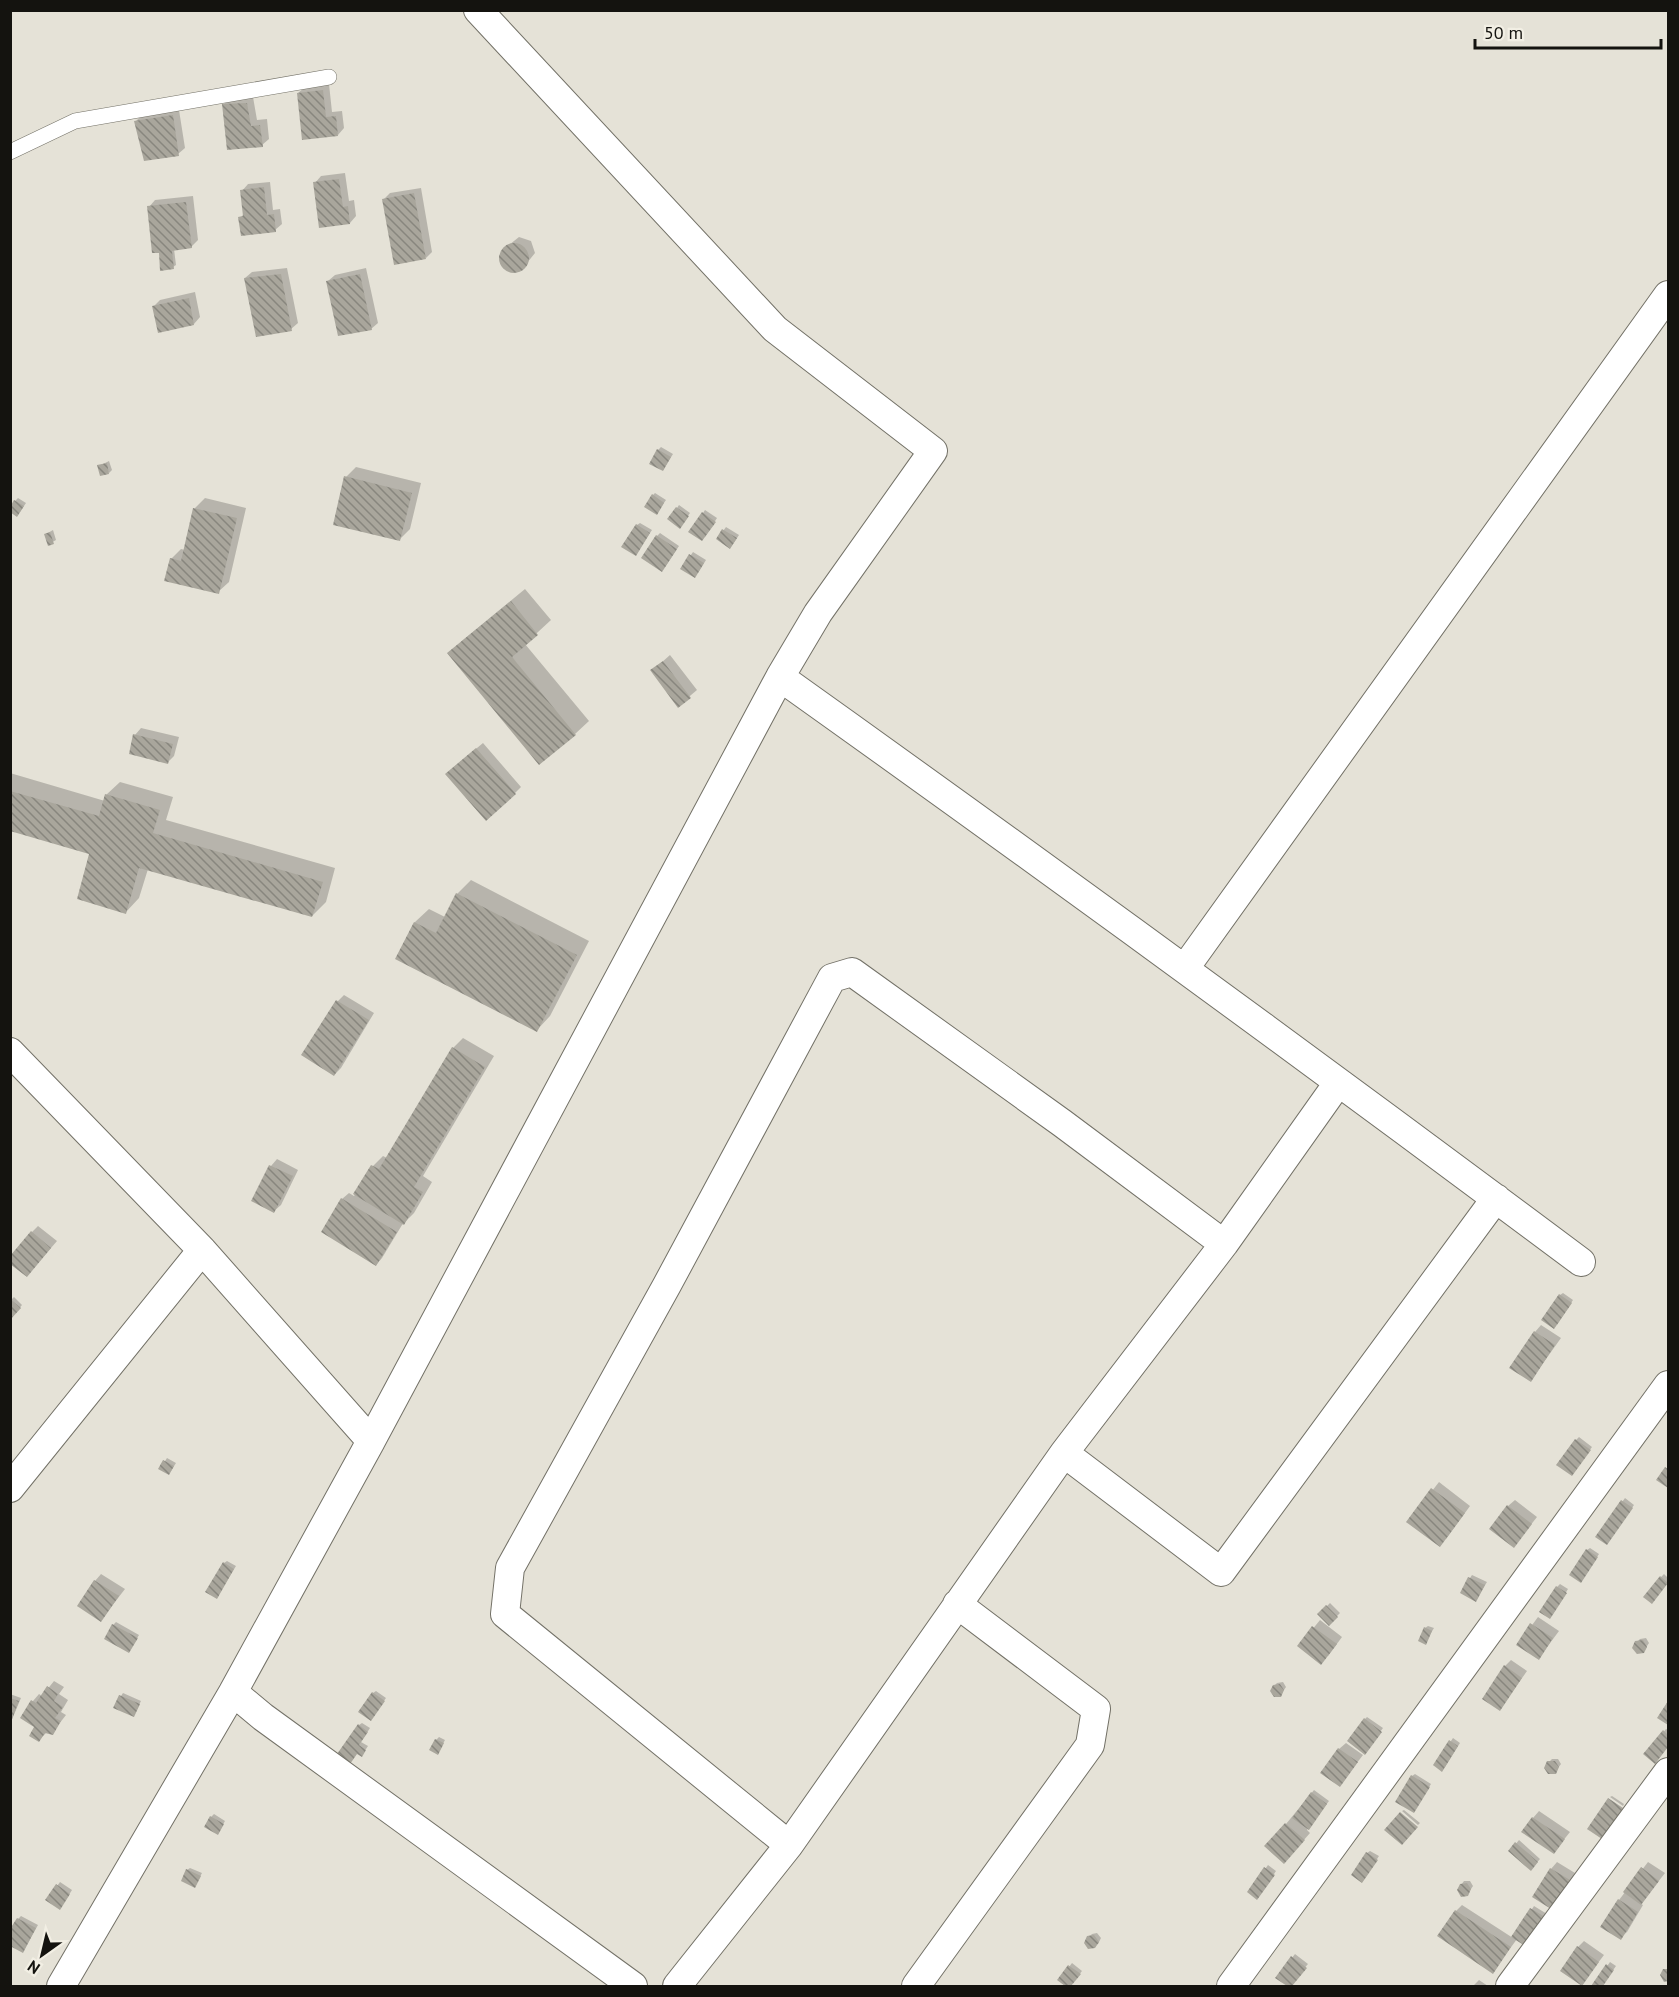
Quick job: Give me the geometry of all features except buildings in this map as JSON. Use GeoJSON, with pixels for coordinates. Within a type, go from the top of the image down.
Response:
{"type":"FeatureCollection","features":[{"type":"Feature","properties":{"kind":"street"},"geometry":{"type":"LineString","coordinates":[[61,1986],[233,1692],[371,1441],[780,676],[818,613],[933,451],[775,329],[478,10]]}},
{"type":"Feature","properties":{"kind":"street"},"geometry":{"type":"LineString","coordinates":[[1185,968],[1668,296]]}},
{"type":"Feature","properties":{"kind":"street"},"geometry":{"type":"LineString","coordinates":[[780,676],[1185,968],[1581,1262]]}},
{"type":"Feature","properties":{"kind":"street"},"geometry":{"type":"LineString","coordinates":[[789,1845],[505,1614],[510,1568],[661,1296],[832,978],[852,972],[1062,1123],[1224,1244]]}},
{"type":"Feature","properties":{"kind":"street"},"geometry":{"type":"LineString","coordinates":[[10,1052],[202,1250],[371,1441]]}},
{"type":"Feature","properties":{"kind":"street"},"geometry":{"type":"LineString","coordinates":[[677,1986],[789,1845],[1064,1453],[1224,1244],[1338,1083]]}},
{"type":"Feature","properties":{"kind":"street"},"geometry":{"type":"LineString","coordinates":[[1064,1453],[1221,1572],[1496,1198]]}},
{"type":"Feature","properties":{"kind":"street"},"geometry":{"type":"LineString","coordinates":[[10,1488],[202,1250]]}},
{"type":"Feature","properties":{"kind":"street"},"geometry":{"type":"LineString","coordinates":[[1232,1986],[1668,1385]]}},
{"type":"Feature","properties":{"kind":"street"},"geometry":{"type":"LineString","coordinates":[[916,1986],[1090,1745],[1096,1709],[957,1604]]}},
{"type":"Feature","properties":{"kind":"street"},"geometry":{"type":"LineString","coordinates":[[233,1692],[633,1986]]}},
{"type":"Feature","properties":{"kind":"street"},"geometry":{"type":"LineString","coordinates":[[1510,1986],[1668,1772]]}},
{"type":"Feature","properties":{"kind":"lane"},"geometry":{"type":"LineString","coordinates":[[10,152],[75,121],[329,77]]}}]}
